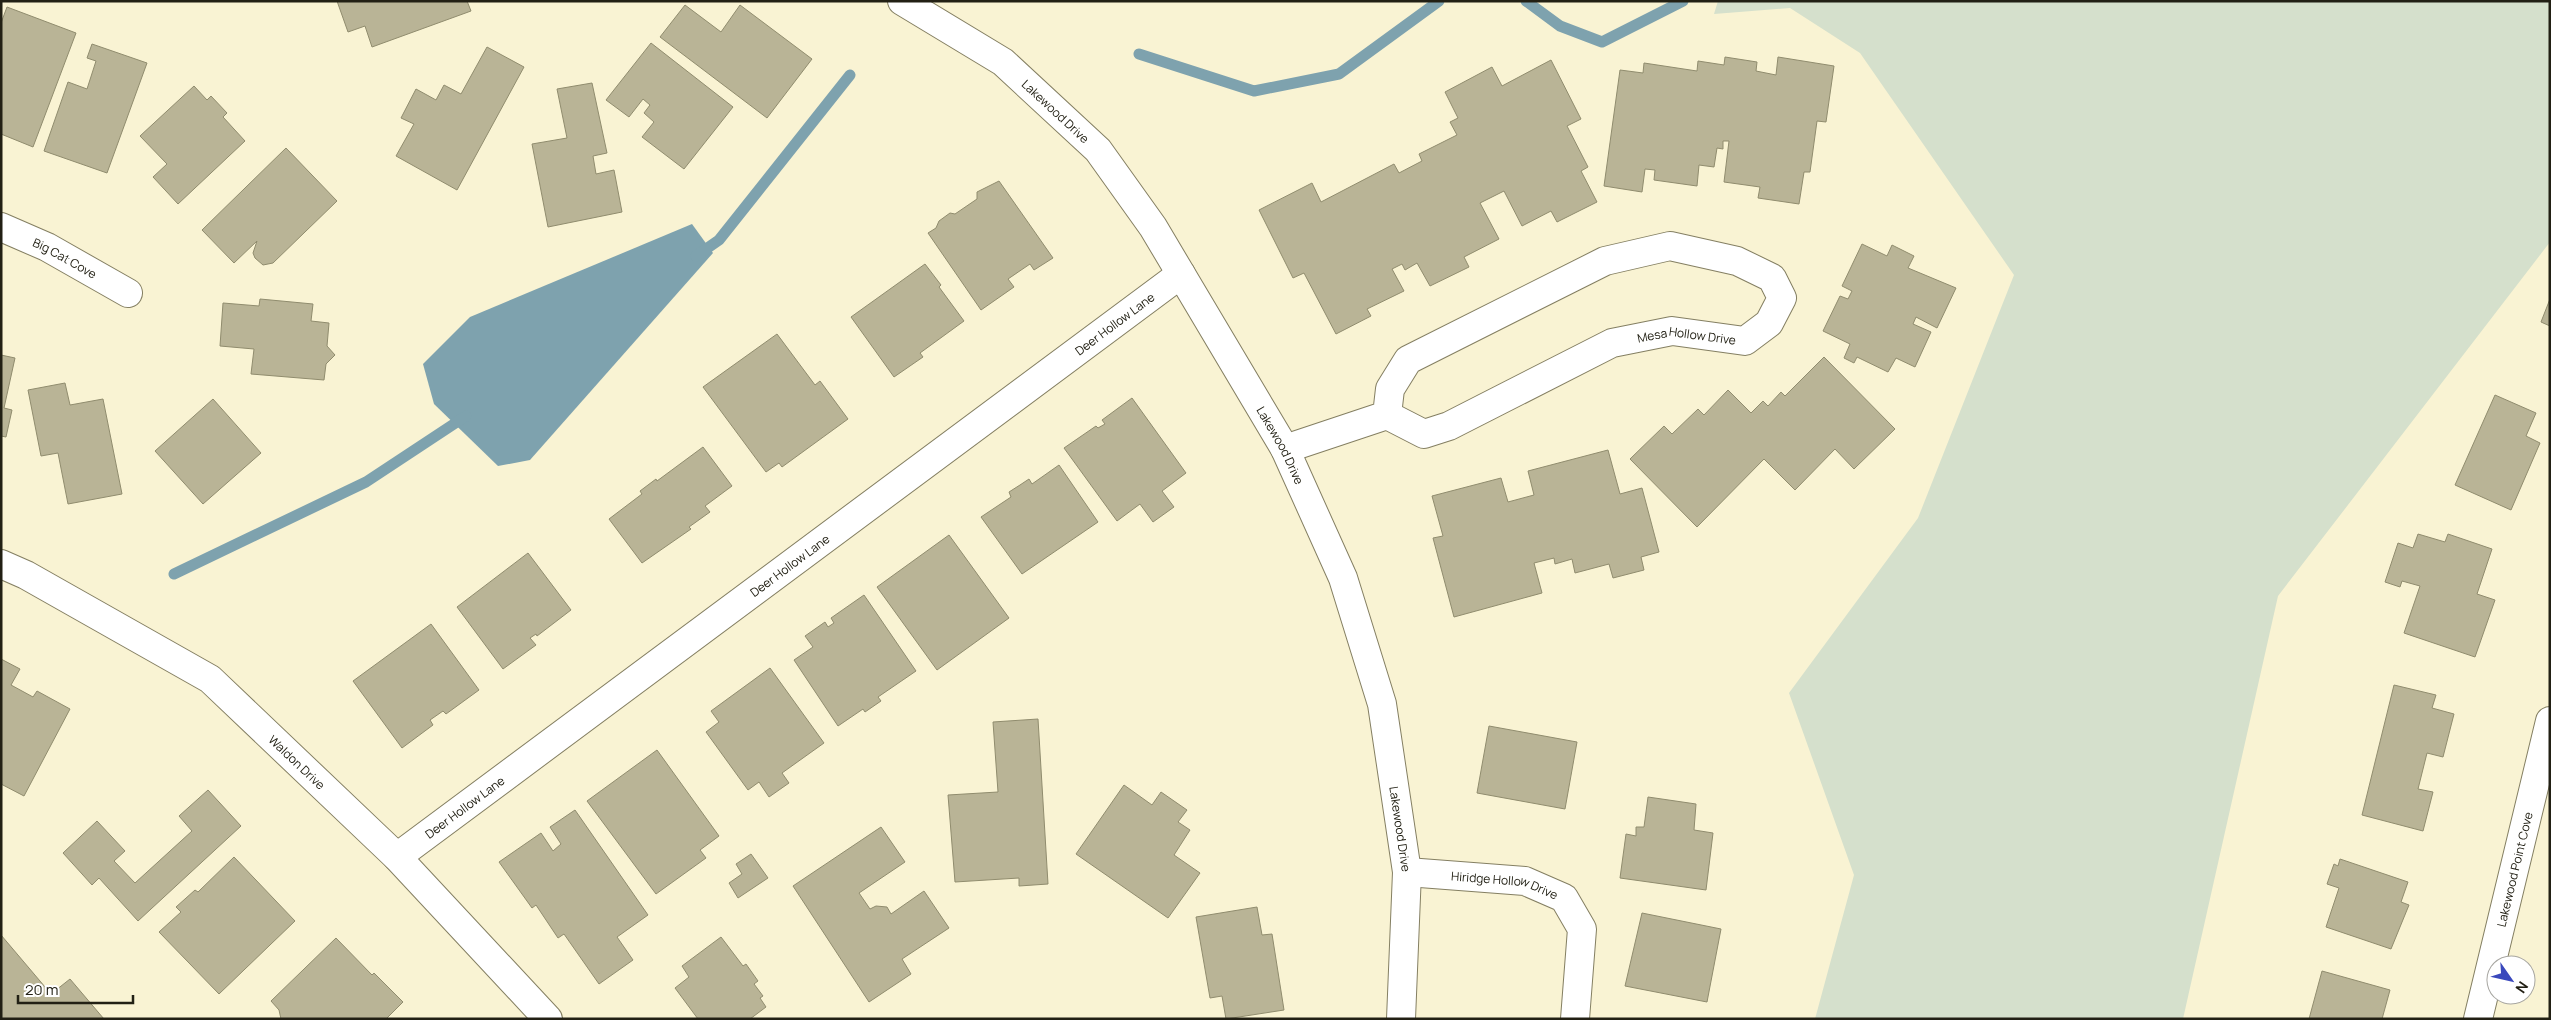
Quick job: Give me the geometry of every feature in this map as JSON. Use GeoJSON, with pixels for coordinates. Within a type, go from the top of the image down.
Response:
{"type":"FeatureCollection","features":[{"type":"Feature","properties":{"kind":"street","name":"Lakewood Drive"},"geometry":{"type":"LineString","coordinates":[[902,1],[1003,62],[1098,150],[1152,227],[1182,274],[1285,450],[1343,578],[1382,704],[1408,872],[1401,1019]]}},
{"type":"Feature","properties":{"kind":"street","name":"Big Cat Cove"},"geometry":{"type":"LineString","coordinates":[[1,227],[47,246],[128,293]]}},
{"type":"Feature","properties":{"kind":"street","name":"Mesa Hollow Drive"},"geometry":{"type":"LineString","coordinates":[[1670,246],[1738,261],[1772,278],[1782,298],[1769,323],[1745,341],[1672,331],[1612,343],[1450,426],[1424,434],[1387,415],[1390,389],[1408,360],[1605,261],[1670,246]]}},
{"type":"Feature","properties":{"kind":"street","name":"Deer Hollow Lane"},"geometry":{"type":"LineString","coordinates":[[397,857],[1182,274]]}},
{"type":"Feature","properties":{"kind":"street"},"geometry":{"type":"LineString","coordinates":[[1285,450],[1387,415]]}},
{"type":"Feature","properties":{"kind":"street","name":"Waldon Drive"},"geometry":{"type":"LineString","coordinates":[[1,564],[26,574],[210,679],[397,857],[548,1019]]}},
{"type":"Feature","properties":{"kind":"street","name":"Lakewood Point Cove"},"geometry":{"type":"LineString","coordinates":[[2478,1019],[2550,721]]}},
{"type":"Feature","properties":{"kind":"street","name":"Hiridge Hollow Drive"},"geometry":{"type":"LineString","coordinates":[[1408,872],[1525,881],[1564,898],[1582,929],[1575,1019]]}},
{"type":"Feature","properties":{"kind":"green space"},"geometry":{"type":"Polygon","coordinates":[[[1718,1],[2550,1],[2550,242],[2278,596],[2183,1019],[1815,1019],[1854,875],[1789,693],[1918,518],[2014,275],[1860,53],[1790,8],[1714,14],[1718,1]]]}},
{"type":"Feature","properties":{"kind":"water"},"geometry":{"type":"Polygon","coordinates":[[[692,224],[713,253],[530,460],[498,466],[434,404],[423,364],[470,317],[692,224]]]}},
{"type":"Feature","properties":{"kind":"building"},"geometry":{"type":"Polygon","coordinates":[[[337,1],[467,1],[471,11],[372,47],[365,26],[348,32],[337,1]]]}},
{"type":"Feature","properties":{"kind":"building"},"geometry":{"type":"Polygon","coordinates":[[[685,5],[721,32],[740,5],[812,59],[767,118],[660,37],[685,5]]]}},
{"type":"Feature","properties":{"kind":"building"},"geometry":{"type":"Polygon","coordinates":[[[7,7],[76,33],[33,147],[1,134],[1,23],[7,7]]]}},
{"type":"Feature","properties":{"kind":"building"},"geometry":{"type":"Polygon","coordinates":[[[651,43],[733,107],[684,169],[642,137],[654,122],[644,113],[650,105],[643,99],[629,117],[606,100],[651,43]]]}},
{"type":"Feature","properties":{"kind":"building"},"geometry":{"type":"Polygon","coordinates":[[[92,44],[147,63],[107,173],[44,151],[68,82],[87,89],[96,61],[87,58],[92,44]]]}},
{"type":"Feature","properties":{"kind":"building"},"geometry":{"type":"Polygon","coordinates":[[[487,47],[524,67],[457,190],[396,156],[414,124],[401,118],[416,89],[436,100],[444,85],[461,94],[487,47]]]}},
{"type":"Feature","properties":{"kind":"building"},"geometry":{"type":"Polygon","coordinates":[[[1725,57],[1757,62],[1756,71],[1776,75],[1778,57],[1834,66],[1826,122],[1817,121],[1810,172],[1804,172],[1799,204],[1758,198],[1760,187],[1724,182],[1729,141],[1723,141],[1723,149],[1717,148],[1714,167],[1699,165],[1697,186],[1654,180],[1655,170],[1645,169],[1642,192],[1604,186],[1620,70],[1643,73],[1644,63],[1697,71],[1698,61],[1724,65],[1725,57]]]}},
{"type":"Feature","properties":{"kind":"building"},"geometry":{"type":"Polygon","coordinates":[[[1551,60],[1581,119],[1567,126],[1588,167],[1581,171],[1597,202],[1557,222],[1551,211],[1522,226],[1504,191],[1480,203],[1499,239],[1464,257],[1469,267],[1430,286],[1417,263],[1405,270],[1402,264],[1392,269],[1404,291],[1367,309],[1371,316],[1336,334],[1304,273],[1293,278],[1259,210],[1312,183],[1321,202],[1394,164],[1399,173],[1422,161],[1419,154],[1457,135],[1450,122],[1458,118],[1445,92],[1492,67],[1502,86],[1551,60]]]}},
{"type":"Feature","properties":{"kind":"building"},"geometry":{"type":"Polygon","coordinates":[[[592,83],[607,153],[593,156],[596,174],[614,170],[622,212],[548,227],[532,144],[567,138],[557,89],[592,83]]]}},
{"type":"Feature","properties":{"kind":"building"},"geometry":{"type":"Polygon","coordinates":[[[194,86],[207,100],[211,96],[227,113],[223,117],[245,141],[178,204],[153,177],[167,164],[140,136],[194,86]]]}},
{"type":"Feature","properties":{"kind":"building"},"geometry":{"type":"Polygon","coordinates":[[[286,148],[337,201],[273,263],[263,265],[255,258],[253,253],[257,241],[234,263],[202,230],[286,148]]]}},
{"type":"Feature","properties":{"kind":"building"},"geometry":{"type":"Polygon","coordinates":[[[999,181],[1053,258],[1034,270],[1030,264],[1008,279],[1014,287],[981,310],[928,233],[936,228],[939,221],[950,213],[955,214],[977,199],[977,192],[999,181]]]}},
{"type":"Feature","properties":{"kind":"building"},"geometry":{"type":"Polygon","coordinates":[[[1862,244],[1887,256],[1892,245],[1914,256],[1908,268],[1956,288],[1937,328],[1916,317],[1913,324],[1931,332],[1915,367],[1896,358],[1888,372],[1857,357],[1854,363],[1844,358],[1850,344],[1823,331],[1840,296],[1848,299],[1852,291],[1842,286],[1862,244]]]}},
{"type":"Feature","properties":{"kind":"building"},"geometry":{"type":"Polygon","coordinates":[[[925,264],[964,321],[920,353],[923,357],[894,377],[851,317],[925,264]]]}},
{"type":"Feature","properties":{"kind":"building"},"geometry":{"type":"Polygon","coordinates":[[[260,299],[313,304],[311,321],[329,323],[327,346],[335,355],[326,364],[324,380],[251,374],[254,349],[220,346],[223,303],[259,306],[260,299]]]}},
{"type":"Feature","properties":{"kind":"building"},"geometry":{"type":"Polygon","coordinates":[[[2550,299],[2550,326],[2541,322],[2550,299]]]}},
{"type":"Feature","properties":{"kind":"building"},"geometry":{"type":"Polygon","coordinates":[[[777,334],[815,385],[820,381],[848,419],[782,467],[779,463],[766,472],[703,387],[777,334]]]}},
{"type":"Feature","properties":{"kind":"building"},"geometry":{"type":"Polygon","coordinates":[[[1,355],[15,358],[4,408],[12,410],[6,437],[1,436],[1,355]]]}},
{"type":"Feature","properties":{"kind":"building"},"geometry":{"type":"Polygon","coordinates":[[[1824,357],[1895,429],[1854,469],[1835,449],[1795,490],[1764,459],[1697,527],[1630,459],[1664,426],[1672,434],[1698,409],[1704,415],[1728,390],[1751,413],[1763,401],[1768,406],[1781,392],[1785,396],[1824,357]]]}},
{"type":"Feature","properties":{"kind":"building"},"geometry":{"type":"Polygon","coordinates":[[[65,383],[70,405],[103,399],[122,494],[68,504],[58,453],[41,456],[28,390],[65,383]]]}},
{"type":"Feature","properties":{"kind":"building"},"geometry":{"type":"Polygon","coordinates":[[[2495,395],[2536,413],[2526,436],[2540,443],[2511,510],[2455,485],[2495,395]]]}},
{"type":"Feature","properties":{"kind":"building"},"geometry":{"type":"Polygon","coordinates":[[[1132,398],[1186,473],[1162,491],[1174,507],[1153,522],[1140,504],[1117,521],[1064,448],[1096,426],[1098,428],[1105,424],[1102,420],[1132,398]]]}},
{"type":"Feature","properties":{"kind":"building"},"geometry":{"type":"Polygon","coordinates":[[[213,399],[261,453],[203,504],[155,451],[213,399]]]}},
{"type":"Feature","properties":{"kind":"building"},"geometry":{"type":"Polygon","coordinates":[[[703,447],[732,486],[705,506],[710,512],[689,527],[691,529],[642,563],[609,519],[642,494],[640,491],[656,479],[657,481],[703,447]]]}},
{"type":"Feature","properties":{"kind":"building"},"geometry":{"type":"Polygon","coordinates":[[[1608,450],[1620,494],[1642,488],[1659,552],[1641,557],[1644,570],[1613,578],[1609,564],[1575,573],[1572,559],[1555,564],[1554,558],[1534,563],[1542,593],[1454,617],[1433,538],[1443,536],[1432,496],[1501,478],[1508,502],[1534,495],[1528,471],[1608,450]]]}},
{"type":"Feature","properties":{"kind":"building"},"geometry":{"type":"Polygon","coordinates":[[[1059,465],[1098,522],[1022,574],[981,517],[1011,497],[1009,492],[1029,479],[1032,484],[1059,465]]]}},
{"type":"Feature","properties":{"kind":"building"},"geometry":{"type":"Polygon","coordinates":[[[2418,534],[2445,542],[2448,534],[2492,549],[2477,594],[2495,600],[2475,657],[2404,633],[2420,586],[2402,581],[2400,587],[2385,582],[2398,543],[2413,548],[2418,534]]]}},
{"type":"Feature","properties":{"kind":"building"},"geometry":{"type":"Polygon","coordinates":[[[949,535],[1009,618],[937,670],[877,587],[949,535]]]}},
{"type":"Feature","properties":{"kind":"building"},"geometry":{"type":"Polygon","coordinates":[[[528,553],[571,610],[537,636],[536,634],[530,638],[536,645],[503,669],[457,607],[528,553]]]}},
{"type":"Feature","properties":{"kind":"building"},"geometry":{"type":"Polygon","coordinates":[[[864,595],[916,671],[878,697],[881,701],[865,712],[863,709],[838,726],[794,660],[813,647],[805,636],[825,622],[828,627],[834,623],[831,618],[864,595]]]}},
{"type":"Feature","properties":{"kind":"building"},"geometry":{"type":"Polygon","coordinates":[[[431,624],[479,690],[446,714],[443,711],[430,720],[433,725],[402,748],[353,681],[431,624]]]}},
{"type":"Feature","properties":{"kind":"building"},"geometry":{"type":"Polygon","coordinates":[[[1,659],[20,669],[11,685],[33,697],[37,691],[70,709],[24,796],[1,784],[1,659]]]}},
{"type":"Feature","properties":{"kind":"building"},"geometry":{"type":"Polygon","coordinates":[[[770,668],[824,743],[782,773],[789,783],[769,797],[759,782],[748,790],[706,732],[719,722],[711,711],[770,668]]]}},
{"type":"Feature","properties":{"kind":"building"},"geometry":{"type":"Polygon","coordinates":[[[2394,685],[2436,695],[2432,708],[2454,714],[2443,757],[2427,753],[2418,789],[2433,792],[2423,831],[2362,815],[2394,685]]]}},
{"type":"Feature","properties":{"kind":"building"},"geometry":{"type":"Polygon","coordinates":[[[1038,719],[1048,884],[1019,886],[1019,878],[955,882],[948,795],[998,792],[993,722],[1038,719]]]}},
{"type":"Feature","properties":{"kind":"building"},"geometry":{"type":"Polygon","coordinates":[[[1489,726],[1577,742],[1565,809],[1477,793],[1489,726]]]}},
{"type":"Feature","properties":{"kind":"building"},"geometry":{"type":"Polygon","coordinates":[[[657,750],[719,836],[700,850],[706,858],[656,894],[587,801],[657,750]]]}},
{"type":"Feature","properties":{"kind":"building"},"geometry":{"type":"Polygon","coordinates":[[[1124,785],[1152,805],[1161,792],[1187,810],[1178,822],[1190,830],[1174,855],[1200,873],[1168,918],[1076,854],[1124,785]]]}},
{"type":"Feature","properties":{"kind":"building"},"geometry":{"type":"Polygon","coordinates":[[[208,790],[241,826],[138,921],[99,878],[92,885],[63,853],[97,821],[125,851],[114,861],[135,883],[192,831],[179,816],[208,790]]]}},
{"type":"Feature","properties":{"kind":"building"},"geometry":{"type":"Polygon","coordinates":[[[1648,797],[1696,804],[1694,830],[1713,833],[1706,890],[1620,878],[1626,834],[1636,836],[1636,827],[1644,827],[1648,797]]]}},
{"type":"Feature","properties":{"kind":"building"},"geometry":{"type":"Polygon","coordinates":[[[575,810],[648,915],[617,937],[633,960],[599,984],[564,934],[558,938],[536,905],[532,908],[499,862],[541,833],[553,851],[561,844],[550,827],[575,810]]]}},
{"type":"Feature","properties":{"kind":"building"},"geometry":{"type":"Polygon","coordinates":[[[881,827],[905,862],[859,893],[870,909],[876,906],[887,907],[891,914],[924,891],[949,928],[902,959],[911,974],[869,1002],[793,886],[881,827]]]}},
{"type":"Feature","properties":{"kind":"building"},"geometry":{"type":"Polygon","coordinates":[[[751,854],[768,878],[738,898],[729,883],[742,874],[736,864],[751,854]]]}},
{"type":"Feature","properties":{"kind":"building"},"geometry":{"type":"Polygon","coordinates":[[[234,857],[295,921],[219,994],[159,932],[181,912],[176,907],[195,890],[198,892],[234,857]]]}},
{"type":"Feature","properties":{"kind":"building"},"geometry":{"type":"Polygon","coordinates":[[[2340,859],[2408,882],[2401,902],[2409,905],[2391,949],[2326,927],[2339,888],[2327,884],[2334,864],[2338,866],[2340,859]]]}},
{"type":"Feature","properties":{"kind":"building"},"geometry":{"type":"Polygon","coordinates":[[[1257,907],[1262,935],[1272,934],[1284,1010],[1226,1019],[1222,996],[1210,998],[1196,917],[1257,907]]]}},
{"type":"Feature","properties":{"kind":"building"},"geometry":{"type":"Polygon","coordinates":[[[1642,913],[1721,929],[1707,1002],[1625,986],[1642,913]]]}},
{"type":"Feature","properties":{"kind":"building"},"geometry":{"type":"Polygon","coordinates":[[[1,935],[51,994],[70,979],[104,1019],[1,1019],[1,935]]]}},
{"type":"Feature","properties":{"kind":"building"},"geometry":{"type":"Polygon","coordinates":[[[721,937],[743,966],[746,964],[758,981],[754,984],[763,996],[760,998],[766,1007],[750,1019],[698,1019],[675,988],[689,977],[682,966],[721,937]]]}},
{"type":"Feature","properties":{"kind":"building"},"geometry":{"type":"Polygon","coordinates":[[[336,938],[372,975],[374,973],[403,1002],[386,1019],[281,1019],[279,1010],[271,1001],[336,938]]]}},
{"type":"Feature","properties":{"kind":"building"},"geometry":{"type":"Polygon","coordinates":[[[2322,971],[2390,990],[2382,1019],[2309,1019],[2322,971]]]}},
{"type":"Feature","properties":{"kind":"waterway"},"geometry":{"type":"LineString","coordinates":[[1139,54],[1254,91],[1339,74],[1439,1]]}},
{"type":"Feature","properties":{"kind":"waterway"},"geometry":{"type":"LineString","coordinates":[[1526,1],[1560,26],[1602,42],[1683,1]]}},
{"type":"Feature","properties":{"kind":"waterway"},"geometry":{"type":"LineString","coordinates":[[696,256],[719,240],[850,75]]}},
{"type":"Feature","properties":{"kind":"waterway"},"geometry":{"type":"LineString","coordinates":[[174,574],[366,482],[466,416]]}}]}
